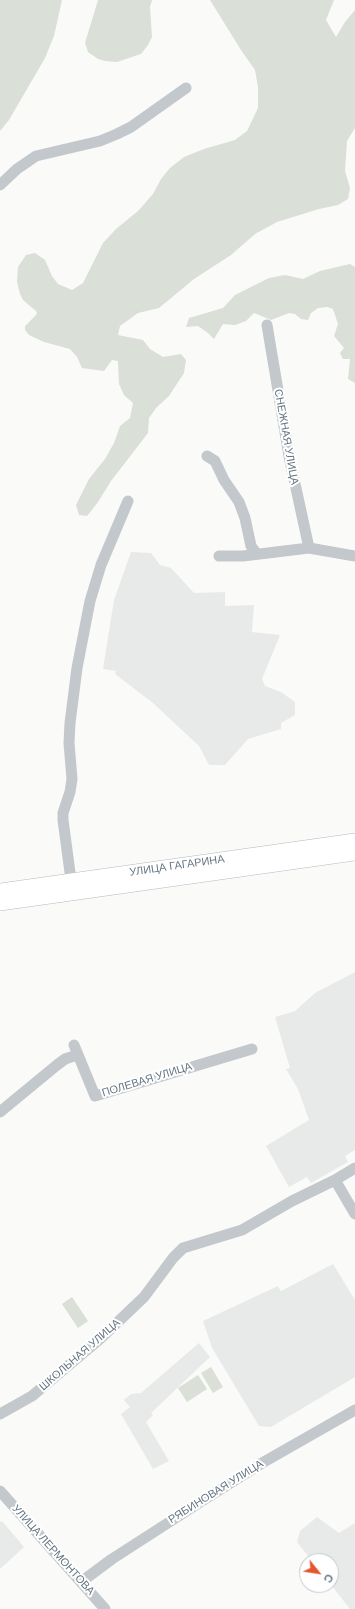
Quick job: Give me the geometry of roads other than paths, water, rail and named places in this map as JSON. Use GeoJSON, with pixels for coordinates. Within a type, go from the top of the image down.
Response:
{"type":"FeatureCollection","features":[{"type":"Feature","properties":{"kind":"main road","name":"УЛИЦА ГАГАРИНА"},"geometry":{"type":"LineString","coordinates":[[0,903],[72,886],[355,841]]}},
{"type":"Feature","properties":{"kind":"main road","name":"УЛИЦА ГАГАРИНА"},"geometry":{"type":"LineString","coordinates":[[0,890],[72,886],[355,853]]}},
{"type":"Feature","properties":{"kind":"street"},"geometry":{"type":"LineString","coordinates":[[0,185],[17,169],[36,156],[93,143],[131,127],[186,88]]}},
{"type":"Feature","properties":{"kind":"street","name":"СНЕЖНАЯ УЛИЦА"},"geometry":{"type":"LineString","coordinates":[[267,325],[289,456],[309,548]]}},
{"type":"Feature","properties":{"kind":"street"},"geometry":{"type":"LineString","coordinates":[[207,456],[215,461],[224,480],[239,502],[245,518],[251,546],[257,554]]}},
{"type":"Feature","properties":{"kind":"street"},"geometry":{"type":"LineString","coordinates":[[72,886],[63,820],[63,813],[70,792],[72,779],[69,743],[70,722],[90,601],[102,565],[128,501]]}},
{"type":"Feature","properties":{"kind":"street"},"geometry":{"type":"LineString","coordinates":[[219,556],[242,556],[309,548],[355,556]]}},
{"type":"Feature","properties":{"kind":"street","name":"ПОЛЕВАЯ УЛИЦА"},"geometry":{"type":"LineString","coordinates":[[0,1112],[75,1050],[94,1096],[252,1049]]}},
{"type":"Feature","properties":{"kind":"street"},"geometry":{"type":"LineString","coordinates":[[355,1168],[335,1180],[355,1214]]}},
{"type":"Feature","properties":{"kind":"street","name":"ШКОЛЬНАЯ УЛИЦА"},"geometry":{"type":"LineString","coordinates":[[0,1414],[32,1396],[91,1347],[139,1302],[153,1286],[173,1258],[183,1248],[242,1230],[292,1201],[335,1180]]}},
{"type":"Feature","properties":{"kind":"street","name":"РЯБИНОВАЯ УЛИЦА"},"geometry":{"type":"LineString","coordinates":[[81,1582],[112,1559],[262,1463],[355,1410]]}},
{"type":"Feature","properties":{"kind":"street","name":"УЛИЦА ЛЕРМОНТОВА"},"geometry":{"type":"LineString","coordinates":[[0,1491],[105,1609]]}}]}
